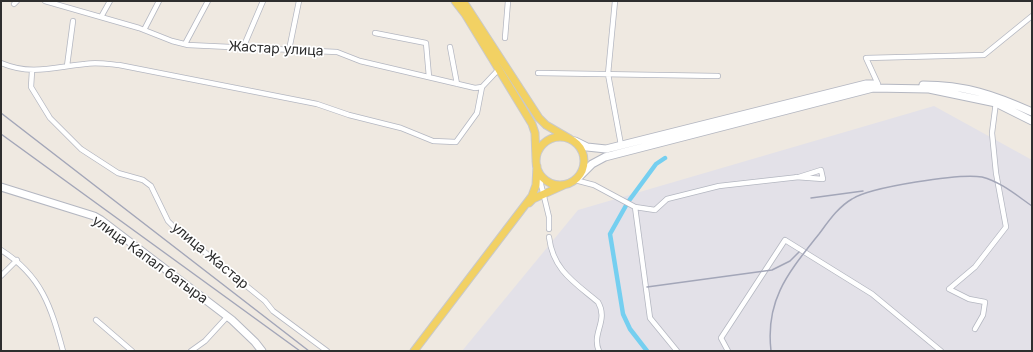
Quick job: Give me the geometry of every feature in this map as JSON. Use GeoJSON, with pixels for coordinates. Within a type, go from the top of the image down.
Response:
{"type":"FeatureCollection","features":[{"type":"Feature","properties":{"kind":"main road"},"geometry":{"type":"LineString","coordinates":[[455,1],[526,108],[546,125],[572,140],[587,147],[596,149],[621,145],[858,86],[878,84],[950,85],[1032,112]]}},
{"type":"Feature","properties":{"kind":"main road"},"geometry":{"type":"LineString","coordinates":[[414,351],[524,207],[536,185],[537,165],[538,150],[548,141],[561,137],[572,140],[581,148],[584,158],[584,167],[574,180],[552,184],[545,179],[537,165],[535,133],[526,108],[463,1]]}},
{"type":"Feature","properties":{"kind":"main road"},"geometry":{"type":"LineString","coordinates":[[524,207],[533,199],[574,180],[592,164],[605,157],[873,88],[929,89],[997,100],[1032,121]]}},
{"type":"Feature","properties":{"kind":"main road","name":"улица Капал батыра"},"geometry":{"type":"LineString","coordinates":[[1,187],[94,216],[227,317],[255,342],[262,351]]}},
{"type":"Feature","properties":{"kind":"street","name":"Жастар улица"},"geometry":{"type":"LineString","coordinates":[[46,1],[63,3],[185,44],[337,52],[360,62],[474,88],[482,87]]}},
{"type":"Feature","properties":{"kind":"street"},"geometry":{"type":"LineString","coordinates":[[101,17],[110,1]]}},
{"type":"Feature","properties":{"kind":"street"},"geometry":{"type":"LineString","coordinates":[[144,30],[159,1]]}},
{"type":"Feature","properties":{"kind":"street"},"geometry":{"type":"LineString","coordinates":[[185,44],[208,1]]}},
{"type":"Feature","properties":{"kind":"street"},"geometry":{"type":"LineString","coordinates":[[243,48],[264,1]]}},
{"type":"Feature","properties":{"kind":"street"},"geometry":{"type":"LineString","coordinates":[[289,50],[299,1]]}},
{"type":"Feature","properties":{"kind":"street"},"geometry":{"type":"LineString","coordinates":[[505,38],[508,1]]}},
{"type":"Feature","properties":{"kind":"street"},"geometry":{"type":"LineString","coordinates":[[614,1],[608,74],[621,145]]}},
{"type":"Feature","properties":{"kind":"street"},"geometry":{"type":"LineString","coordinates":[[878,84],[866,58],[984,55],[1032,16]]}},
{"type":"Feature","properties":{"kind":"street"},"geometry":{"type":"LineString","coordinates":[[67,66],[73,21]]}},
{"type":"Feature","properties":{"kind":"street"},"geometry":{"type":"LineString","coordinates":[[375,33],[426,43],[429,77]]}},
{"type":"Feature","properties":{"kind":"street"},"geometry":{"type":"LineString","coordinates":[[450,46],[457,84]]}},
{"type":"Feature","properties":{"kind":"street"},"geometry":{"type":"LineString","coordinates":[[1,63],[13,68],[32,71],[88,63],[119,65],[317,104],[349,115],[401,128],[433,141],[456,142],[477,113],[482,87],[499,68]]}},
{"type":"Feature","properties":{"kind":"street","name":"улица Жастар"},"geometry":{"type":"LineString","coordinates":[[32,71],[31,87],[50,118],[81,149],[118,173],[143,180],[151,186],[168,221],[175,228],[266,301],[273,311],[327,351]]}},
{"type":"Feature","properties":{"kind":"street"},"geometry":{"type":"LineString","coordinates":[[538,73],[718,76]]}},
{"type":"Feature","properties":{"kind":"street"},"geometry":{"type":"LineString","coordinates":[[975,329],[983,315],[985,302],[969,299],[949,289],[975,267],[1006,227],[996,173],[992,133],[997,100]]}},
{"type":"Feature","properties":{"kind":"street"},"geometry":{"type":"LineString","coordinates":[[537,165],[539,179],[545,194],[550,217],[549,230]]}},
{"type":"Feature","properties":{"kind":"street"},"geometry":{"type":"LineString","coordinates":[[574,180],[594,185],[635,208],[655,210],[667,199],[719,186],[796,178],[823,179],[821,170],[796,178]]}},
{"type":"Feature","properties":{"kind":"street"},"geometry":{"type":"LineString","coordinates":[[635,208],[650,318],[677,351]]}},
{"type":"Feature","properties":{"kind":"street"},"geometry":{"type":"LineString","coordinates":[[549,237],[552,256],[564,274],[598,302],[601,308],[603,315],[596,344],[599,351]]}},
{"type":"Feature","properties":{"kind":"street"},"geometry":{"type":"LineString","coordinates":[[728,351],[722,338],[784,240],[872,294],[941,351]]}},
{"type":"Feature","properties":{"kind":"street"},"geometry":{"type":"LineString","coordinates":[[1,250],[17,260],[35,279],[47,302],[63,351]]}},
{"type":"Feature","properties":{"kind":"street"},"geometry":{"type":"LineString","coordinates":[[1,276],[17,260]]}},
{"type":"Feature","properties":{"kind":"street"},"geometry":{"type":"LineString","coordinates":[[191,351],[205,341],[227,317]]}},
{"type":"Feature","properties":{"kind":"street"},"geometry":{"type":"LineString","coordinates":[[96,320],[132,351]]}},
{"type":"Feature","properties":{"kind":"shaded area"},"geometry":{"type":"Polygon","coordinates":[[[934,106],[1032,160],[1032,351],[462,351],[578,210],[934,106]]]}},
{"type":"Feature","properties":{"kind":"waterway"},"geometry":{"type":"LineString","coordinates":[[647,351],[630,329],[623,314],[610,234],[628,202],[656,164],[665,158]]}},
{"type":"Feature","properties":{"kind":"railway"},"geometry":{"type":"LineString","coordinates":[[1,113],[309,351]]}},
{"type":"Feature","properties":{"kind":"railway"},"geometry":{"type":"LineString","coordinates":[[1,134],[300,351]]}},
{"type":"Feature","properties":{"kind":"railway"},"geometry":{"type":"LineString","coordinates":[[771,351],[770,333],[772,316],[782,287],[798,261],[830,220],[842,206],[852,199],[862,194],[877,190],[916,182],[971,176],[982,177],[996,182],[1032,206]]}},
{"type":"Feature","properties":{"kind":"railway"},"geometry":{"type":"LineString","coordinates":[[811,198],[863,191]]}},
{"type":"Feature","properties":{"kind":"railway"},"geometry":{"type":"LineString","coordinates":[[647,287],[772,270],[790,261],[799,252]]}}]}
